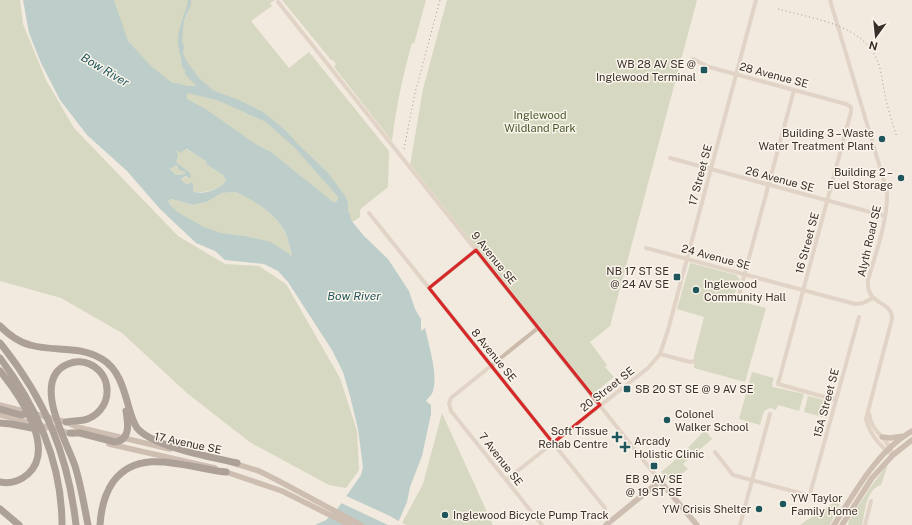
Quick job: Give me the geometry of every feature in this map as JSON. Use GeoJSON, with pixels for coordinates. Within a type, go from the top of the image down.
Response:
{"type":"FeatureCollection","features":[{"type":"Feature","properties":{"kind":"highway"},"geometry":{"type":"LineString","coordinates":[[0,326],[15,339],[30,345],[41,348],[79,350],[101,358],[113,368],[119,378],[135,424],[146,435],[176,448],[237,464]]}},
{"type":"Feature","properties":{"kind":"highway"},"geometry":{"type":"LineString","coordinates":[[0,343],[33,389],[52,426],[67,471],[76,525]]}},
{"type":"Feature","properties":{"kind":"highway"},"geometry":{"type":"LineString","coordinates":[[0,358],[24,392],[45,436],[58,479],[62,504],[62,525]]}},
{"type":"Feature","properties":{"kind":"highway"},"geometry":{"type":"LineString","coordinates":[[66,422],[89,418],[97,413],[105,404],[107,393],[106,381],[104,376],[96,367],[87,363],[72,363],[60,369],[52,383],[51,392],[53,409],[78,478],[88,525]]}},
{"type":"Feature","properties":{"kind":"highway"},"geometry":{"type":"LineString","coordinates":[[0,371],[20,398],[36,434],[39,447],[37,461],[30,472],[24,477],[13,482],[0,482]]}},
{"type":"Feature","properties":{"kind":"highway"},"geometry":{"type":"LineString","coordinates":[[0,409],[62,435],[68,433],[80,433],[115,442],[125,439],[128,421],[119,378]]}},
{"type":"Feature","properties":{"kind":"highway"},"geometry":{"type":"LineString","coordinates":[[0,423],[11,424],[29,413]]}},
{"type":"Feature","properties":{"kind":"highway"},"geometry":{"type":"LineString","coordinates":[[100,525],[103,501],[109,488],[117,477],[139,463],[161,462],[226,472]]}},
{"type":"Feature","properties":{"kind":"highway"},"geometry":{"type":"LineString","coordinates":[[0,509],[19,525]]}},
{"type":"Feature","properties":{"kind":"main road"},"geometry":{"type":"LineString","coordinates":[[0,405],[23,418]]}},
{"type":"Feature","properties":{"kind":"main road","name":"17 Avenue SE"},"geometry":{"type":"LineString","coordinates":[[29,413],[125,439],[237,464],[259,471],[277,480],[350,525]]}},
{"type":"Feature","properties":{"kind":"main road"},"geometry":{"type":"LineString","coordinates":[[0,415],[23,418]]}},
{"type":"Feature","properties":{"kind":"main road"},"geometry":{"type":"LineString","coordinates":[[834,525],[867,475],[889,449],[912,432]]}},
{"type":"Feature","properties":{"kind":"main road","name":"17 Avenue SE"},"geometry":{"type":"LineString","coordinates":[[68,433],[135,450],[211,466],[282,491],[361,525]]}},
{"type":"Feature","properties":{"kind":"main road"},"geometry":{"type":"LineString","coordinates":[[882,437],[890,438],[906,435]]}},
{"type":"Feature","properties":{"kind":"main road"},"geometry":{"type":"LineString","coordinates":[[842,525],[872,478],[893,455],[912,440]]}},
{"type":"Feature","properties":{"kind":"main road"},"geometry":{"type":"LineString","coordinates":[[606,525],[660,481]]}},
{"type":"Feature","properties":{"kind":"main road","name":"9 Avenue SE"},"geometry":{"type":"LineString","coordinates":[[660,481],[697,525]]}},
{"type":"Feature","properties":{"kind":"street","name":"17 Street SE"},"geometry":{"type":"LineString","coordinates":[[660,354],[668,330],[756,0]]}},
{"type":"Feature","properties":{"kind":"street","name":"Alyth Road SE"},"geometry":{"type":"LineString","coordinates":[[830,0],[887,191],[885,216],[868,280],[868,287],[873,298]]}},
{"type":"Feature","properties":{"kind":"street","name":"9 Avenue SE"},"geometry":{"type":"LineString","coordinates":[[278,2],[660,481]]}},
{"type":"Feature","properties":{"kind":"street","name":"28 Avenue SE"},"geometry":{"type":"LineString","coordinates":[[693,59],[709,67],[851,106]]}},
{"type":"Feature","properties":{"kind":"street"},"geometry":{"type":"LineString","coordinates":[[739,295],[794,90]]}},
{"type":"Feature","properties":{"kind":"street","name":"16 Street SE"},"geometry":{"type":"LineString","coordinates":[[836,400],[778,384],[828,201],[851,112],[851,106]]}},
{"type":"Feature","properties":{"kind":"street","name":"26 Avenue SE"},"geometry":{"type":"LineString","coordinates":[[670,158],[885,216]]}},
{"type":"Feature","properties":{"kind":"street","name":"8 Avenue SE"},"geometry":{"type":"LineString","coordinates":[[369,214],[605,508]]}},
{"type":"Feature","properties":{"kind":"street","name":"24 Avenue SE"},"geometry":{"type":"LineString","coordinates":[[646,248],[855,304],[863,303],[873,298]]}},
{"type":"Feature","properties":{"kind":"street"},"geometry":{"type":"LineString","coordinates":[[429,288],[476,250]]}},
{"type":"Feature","properties":{"kind":"street"},"geometry":{"type":"LineString","coordinates":[[873,298],[889,310],[892,315],[892,319],[866,419],[868,428],[889,449]]}},
{"type":"Feature","properties":{"kind":"street","name":"15A Street SE"},"geometry":{"type":"LineString","coordinates":[[752,481],[807,495],[810,494],[859,317]]}},
{"type":"Feature","properties":{"kind":"street"},"geometry":{"type":"LineString","coordinates":[[491,366],[538,328]]}},
{"type":"Feature","properties":{"kind":"street"},"geometry":{"type":"LineString","coordinates":[[660,354],[690,362],[695,361]]}},
{"type":"Feature","properties":{"kind":"street","name":"20 Street SE"},"geometry":{"type":"LineString","coordinates":[[506,480],[648,368],[660,354]]}},
{"type":"Feature","properties":{"kind":"street","name":"7 Avenue SE"},"geometry":{"type":"LineString","coordinates":[[491,366],[451,398],[449,403],[451,411],[542,525]]}},
{"type":"Feature","properties":{"kind":"street"},"geometry":{"type":"LineString","coordinates":[[868,408],[871,424],[882,437],[893,455]]}},
{"type":"Feature","properties":{"kind":"street"},"geometry":{"type":"LineString","coordinates":[[740,525],[770,414]]}},
{"type":"Feature","properties":{"kind":"street"},"geometry":{"type":"LineString","coordinates":[[715,452],[733,475],[752,481]]}},
{"type":"Feature","properties":{"kind":"street"},"geometry":{"type":"LineString","coordinates":[[865,525],[871,501]]}},
{"type":"Feature","properties":{"kind":"highlighted area"},"geometry":{"type":"Polygon","coordinates":[[[476,250],[600,405],[553,443],[429,288],[476,250]]]}},
{"type":"Feature","properties":{"kind":"green space"},"geometry":{"type":"Polygon","coordinates":[[[0,0],[20,0],[23,24],[46,80],[74,128],[178,236],[225,264],[259,266],[286,284],[340,378],[357,431],[359,470],[346,488],[329,485],[251,443],[188,394],[122,333],[61,298],[0,281],[0,0]]]}},
{"type":"Feature","properties":{"kind":"green space"},"geometry":{"type":"Polygon","coordinates":[[[101,0],[275,0],[270,3],[272,6],[251,21],[289,68],[309,52],[389,151],[388,187],[363,207],[360,210],[360,217],[351,223],[142,69],[101,0]]]}},
{"type":"Feature","properties":{"kind":"green space"},"geometry":{"type":"Polygon","coordinates":[[[282,0],[426,0],[406,67],[392,141],[334,67],[336,64],[333,60],[331,60],[282,0]]]}},
{"type":"Feature","properties":{"kind":"green space","name":"Inglewood Wildland Park"},"geometry":{"type":"Polygon","coordinates":[[[447,0],[697,0],[610,326],[590,342],[607,365],[605,367],[614,377],[593,394],[410,164],[423,89],[447,0]]]}},
{"type":"Feature","properties":{"kind":"green space"},"geometry":{"type":"Polygon","coordinates":[[[186,149],[206,161],[207,165],[223,175],[226,180],[224,183],[206,192],[197,192],[193,191],[192,182],[188,184],[184,183],[181,179],[190,175],[176,163],[175,150],[186,149]]]}},
{"type":"Feature","properties":{"kind":"green space"},"geometry":{"type":"Polygon","coordinates":[[[176,165],[177,168],[185,172],[185,174],[176,175],[170,169],[176,165]]]}},
{"type":"Feature","properties":{"kind":"green space"},"geometry":{"type":"Polygon","coordinates":[[[236,192],[264,208],[276,219],[285,233],[292,257],[276,247],[255,239],[241,235],[220,233],[207,228],[183,216],[171,206],[168,201],[172,199],[193,205],[207,202],[222,193],[236,192]]]}},
{"type":"Feature","properties":{"kind":"green space"},"geometry":{"type":"Polygon","coordinates":[[[691,263],[736,275],[740,280],[735,298],[742,302],[766,308],[745,382],[694,368],[694,356],[704,317],[677,309],[691,263]]]}},
{"type":"Feature","properties":{"kind":"green space"},"geometry":{"type":"Polygon","coordinates":[[[752,372],[774,378],[772,384],[773,387],[804,394],[799,411],[778,405],[776,410],[770,408],[764,411],[760,425],[739,419],[752,372]]]}},
{"type":"Feature","properties":{"kind":"green space"},"geometry":{"type":"Polygon","coordinates":[[[808,396],[828,401],[830,403],[827,418],[804,412],[808,396]]]}},
{"type":"Feature","properties":{"kind":"green space"},"geometry":{"type":"Polygon","coordinates":[[[442,413],[493,525],[407,525],[402,523],[423,484],[442,413]]]}},
{"type":"Feature","properties":{"kind":"green space"},"geometry":{"type":"Polygon","coordinates":[[[705,430],[712,439],[683,464],[688,469],[670,483],[661,472],[680,456],[705,430]]]}},
{"type":"Feature","properties":{"kind":"green space"},"geometry":{"type":"Polygon","coordinates":[[[888,464],[881,485],[876,487],[869,496],[862,525],[848,525],[849,520],[888,464]]]}},
{"type":"Feature","properties":{"kind":"green space"},"geometry":{"type":"Polygon","coordinates":[[[834,502],[840,504],[830,525],[800,525],[834,502]]]}},
{"type":"Feature","properties":{"kind":"water","name":"Bow River"},"geometry":{"type":"Polygon","coordinates":[[[23,0],[114,0],[128,41],[151,66],[171,82],[188,86],[196,86],[185,74],[185,70],[182,67],[178,42],[180,28],[188,0],[191,0],[191,5],[184,20],[182,41],[184,46],[183,53],[198,77],[213,90],[237,99],[263,112],[284,129],[328,173],[346,197],[348,212],[351,220],[364,236],[388,259],[409,291],[415,309],[421,319],[421,331],[425,328],[434,368],[433,391],[426,401],[431,405],[431,414],[422,456],[410,487],[407,502],[397,525],[315,525],[326,520],[338,508],[361,475],[363,467],[358,429],[350,396],[343,372],[332,350],[288,282],[278,271],[264,264],[225,260],[215,251],[196,243],[160,209],[127,171],[87,135],[60,100],[41,63],[29,33],[23,0]],[[187,93],[187,99],[207,110],[257,145],[271,152],[333,202],[338,200],[338,197],[295,148],[266,122],[217,100],[187,93]],[[187,149],[181,153],[176,150],[178,155],[176,162],[190,173],[190,178],[186,176],[181,179],[184,183],[193,183],[193,191],[201,193],[211,191],[224,183],[226,180],[223,175],[207,165],[206,161],[187,149]],[[176,165],[170,169],[176,175],[185,174],[185,172],[179,170],[176,165]],[[236,192],[222,193],[207,202],[193,205],[172,199],[168,201],[170,205],[179,213],[204,227],[221,233],[245,236],[271,242],[292,256],[285,232],[270,213],[257,203],[236,192]]]}},
{"type":"Feature","properties":{"kind":"pier"},"geometry":{"type":"Polygon","coordinates":[[[344,495],[390,516],[400,522],[399,525],[388,525],[339,502],[344,495]]]}},
{"type":"Feature","properties":{"kind":"railway"},"geometry":{"type":"LineString","coordinates":[[404,149],[415,93],[440,0]]}},
{"type":"Feature","properties":{"kind":"railway"},"geometry":{"type":"LineString","coordinates":[[778,9],[837,25],[863,40],[872,51],[879,65],[887,106],[897,137]]}},
{"type":"Feature","properties":{"kind":"place","name":"WB 28 AV SE @ Inglewood Terminal"},"geometry":{"type":"Point","coordinates":[704,70]}},
{"type":"Feature","properties":{"kind":"place","name":"Building 3 – Waste Water Treatment Plant"},"geometry":{"type":"Point","coordinates":[882,139]}},
{"type":"Feature","properties":{"kind":"place","name":"Building 2 – Fuel Storage"},"geometry":{"type":"Point","coordinates":[901,178]}},
{"type":"Feature","properties":{"kind":"place","name":"NB 17 ST SE @ 24 AV SE"},"geometry":{"type":"Point","coordinates":[677,277]}},
{"type":"Feature","properties":{"kind":"place","name":"Inglewood Community Hall"},"geometry":{"type":"Point","coordinates":[696,290]}},
{"type":"Feature","properties":{"kind":"place","name":"SB 20 ST SE @ 9 AV SE"},"geometry":{"type":"Point","coordinates":[627,389]}},
{"type":"Feature","properties":{"kind":"place","name":"Colonel Walker School"},"geometry":{"type":"Point","coordinates":[667,420]}},
{"type":"Feature","properties":{"kind":"place","name":"Soft Tissue Rehab Centre"},"geometry":{"type":"Point","coordinates":[617,437]}},
{"type":"Feature","properties":{"kind":"place","name":"Arcady Holistic Clinic"},"geometry":{"type":"Point","coordinates":[625,447]}},
{"type":"Feature","properties":{"kind":"place","name":"EB 9 AV SE @ 19 ST SE"},"geometry":{"type":"Point","coordinates":[654,466]}},
{"type":"Feature","properties":{"kind":"place","name":"YW Taylor Family Home"},"geometry":{"type":"Point","coordinates":[783,504]}},
{"type":"Feature","properties":{"kind":"place","name":"YW Crisis Shelter"},"geometry":{"type":"Point","coordinates":[759,509]}},
{"type":"Feature","properties":{"kind":"place","name":"Inglewood Bicycle Pump Track"},"geometry":{"type":"Point","coordinates":[445,515]}}]}
